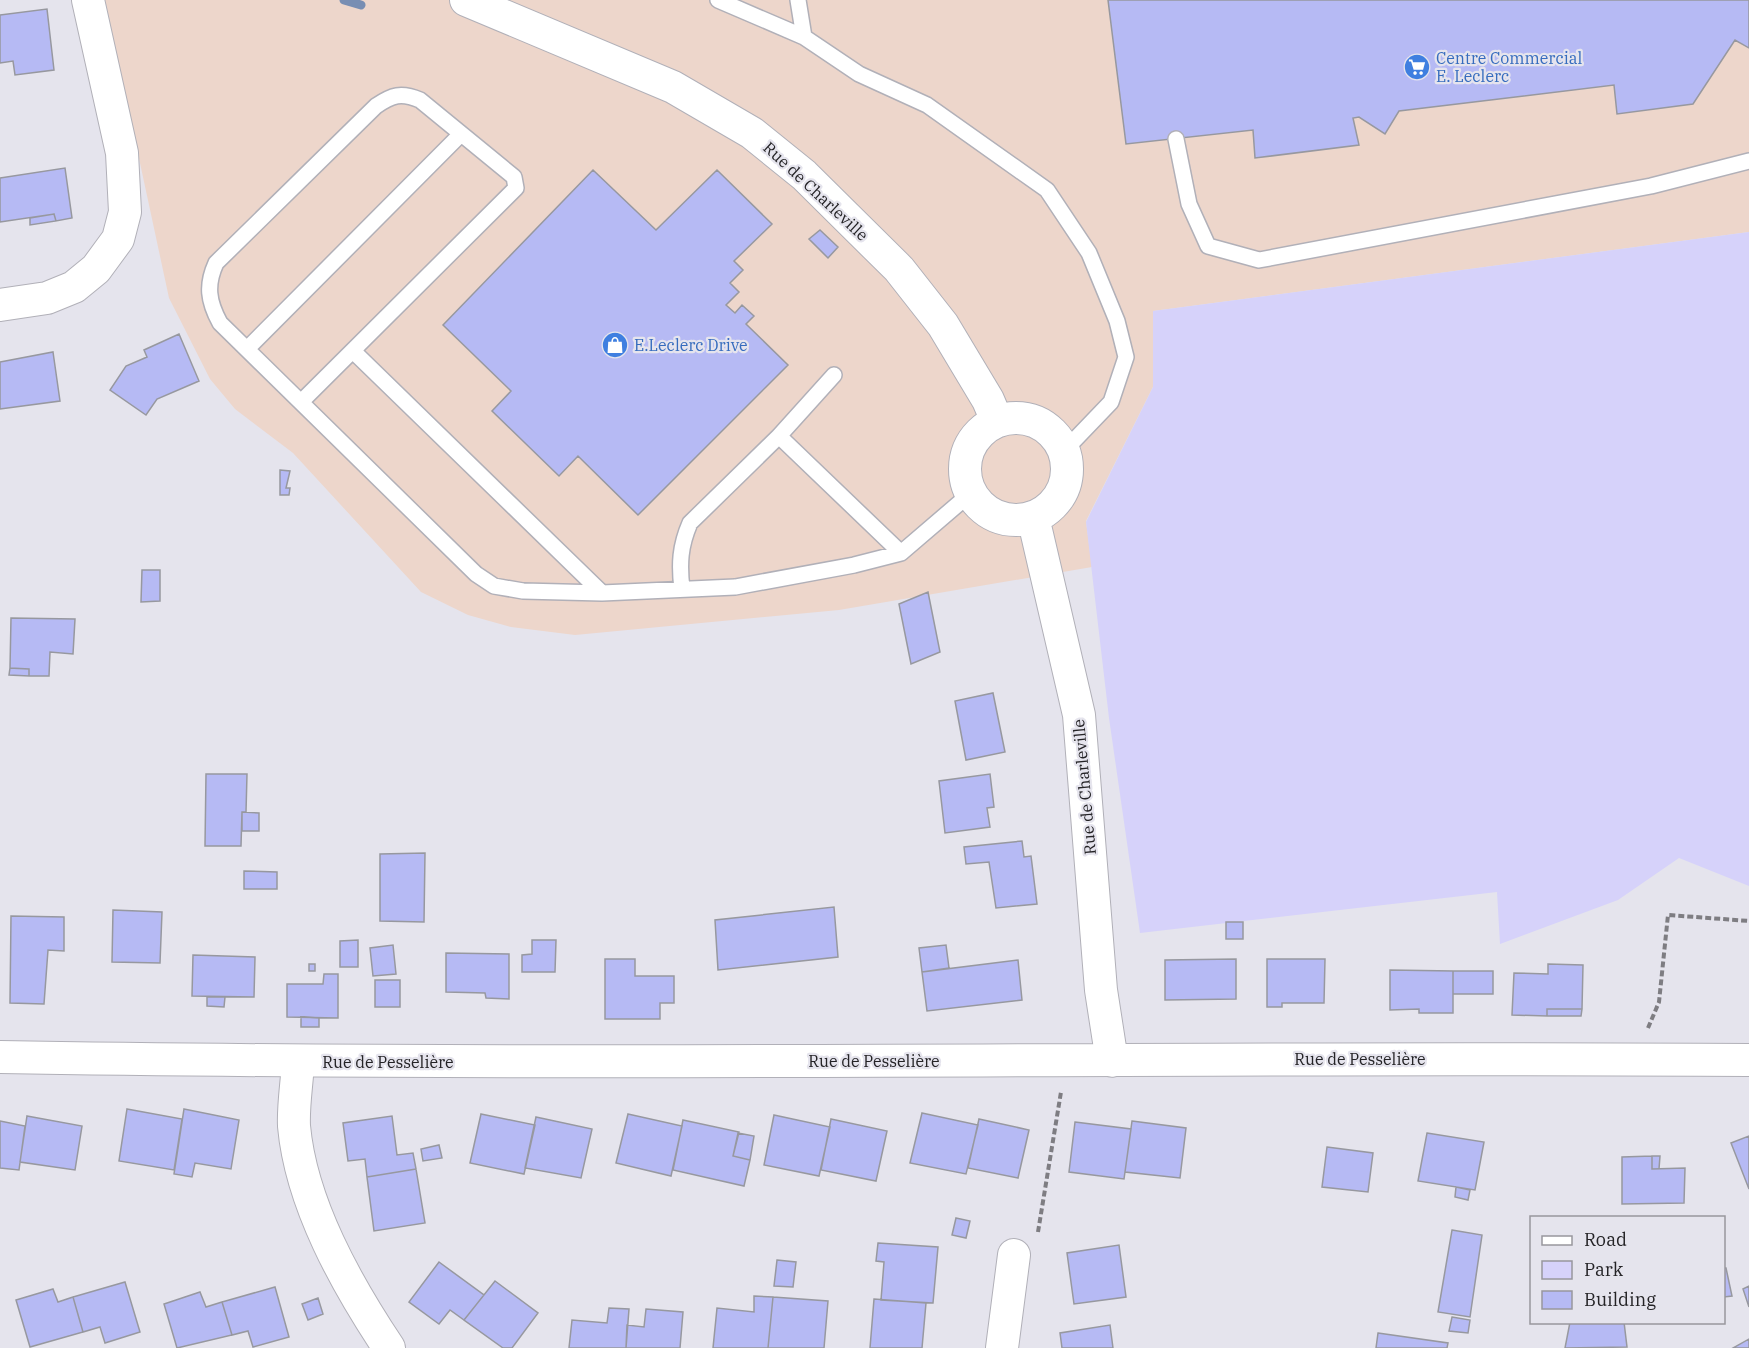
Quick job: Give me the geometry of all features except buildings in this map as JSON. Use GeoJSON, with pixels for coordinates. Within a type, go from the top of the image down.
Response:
{"type":"FeatureCollection","features":[{"type":"Feature","properties":{"kind":"street"},"geometry":{"type":"LineString","coordinates":[[0,305],[47,298],[74,287],[96,269],[118,239],[125,212],[122,153],[88,0]]}},
{"type":"Feature","properties":{"kind":"street","name":"Rue de Charleville"},"geometry":{"type":"LineString","coordinates":[[466,0],[673,87],[752,133],[804,175],[899,269],[943,325],[998,421]]}},
{"type":"Feature","properties":{"kind":"street"},"geometry":{"type":"LineString","coordinates":[[1013,418],[1036,422],[1056,437],[1064,451],[1067,467],[1065,483],[1058,497],[1047,510],[1033,517],[1016,520],[1000,518],[985,510],[971,493],[964,470],[967,455],[973,440],[984,429],[998,421],[1013,418]]}},
{"type":"Feature","properties":{"kind":"street","name":"Rue de Charleville"},"geometry":{"type":"LineString","coordinates":[[1033,517],[1079,715],[1101,990],[1112,1061]]}},
{"type":"Feature","properties":{"kind":"street","name":"Rue de Pesselière"},"geometry":{"type":"LineString","coordinates":[[0,1057],[298,1062],[1749,1060]]}},
{"type":"Feature","properties":{"kind":"street"},"geometry":{"type":"LineString","coordinates":[[298,1062],[294,1126],[303,1174],[328,1245],[389,1348]]}},
{"type":"Feature","properties":{"kind":"street"},"geometry":{"type":"LineString","coordinates":[[1002,1348],[1014,1255]]}},
{"type":"Feature","properties":{"kind":"lane"},"geometry":{"type":"LineString","coordinates":[[718,0],[804,38],[859,74],[927,105],[1047,190],[1089,253],[1117,321],[1126,357],[1111,402],[1064,451]]}},
{"type":"Feature","properties":{"kind":"lane"},"geometry":{"type":"LineString","coordinates":[[798,0],[804,38]]}},
{"type":"Feature","properties":{"kind":"lane"},"geometry":{"type":"LineString","coordinates":[[301,402],[516,188],[514,177],[420,100],[407,94],[391,96],[375,106],[216,262],[208,292],[220,323],[476,574],[494,586],[523,591],[602,593],[735,587],[854,565],[901,553],[971,493]]}},
{"type":"Feature","properties":{"kind":"lane"},"geometry":{"type":"LineString","coordinates":[[248,349],[461,134]]}},
{"type":"Feature","properties":{"kind":"lane"},"geometry":{"type":"LineString","coordinates":[[1176,139],[1189,204],[1208,246],[1258,260],[1651,186],[1749,161]]}},
{"type":"Feature","properties":{"kind":"lane"},"geometry":{"type":"LineString","coordinates":[[352,351],[602,593]]}},
{"type":"Feature","properties":{"kind":"lane"},"geometry":{"type":"LineString","coordinates":[[682,590],[679,562],[683,540],[690,523],[778,436],[834,375]]}},
{"type":"Feature","properties":{"kind":"lane"},"geometry":{"type":"LineString","coordinates":[[778,436],[901,553]]}},
{"type":"Feature","properties":{"kind":"path"},"geometry":{"type":"LineString","coordinates":[[1635,1059],[1659,1002],[1668,915],[1749,921]]}},
{"type":"Feature","properties":{"kind":"path"},"geometry":{"type":"LineString","coordinates":[[1014,1255],[1037,1236],[1066,1061]]}},
{"type":"Feature","properties":{"kind":"shaded area"},"geometry":{"type":"Polygon","coordinates":[[[105,0],[1749,0],[1749,232],[1153,311],[1153,387],[1086,521],[1092,567],[839,610],[575,635],[511,627],[468,615],[421,592],[293,453],[235,409],[210,379],[169,298],[105,0]]]}},
{"type":"Feature","properties":{"kind":"green space"},"geometry":{"type":"Polygon","coordinates":[[[1749,232],[1749,886],[1679,858],[1618,900],[1500,944],[1497,892],[1140,933],[1109,718],[1086,522],[1153,387],[1153,311],[1749,232]]]}},
{"type":"Feature","properties":{"kind":"waterway"},"geometry":{"type":"LineString","coordinates":[[344,0],[361,5]]}},
{"type":"Feature","properties":{"kind":"place","name":"Centre Commercial E. Leclerc"},"geometry":{"type":"Point","coordinates":[1417,67]}},
{"type":"Feature","properties":{"kind":"place","name":"E.Leclerc Drive"},"geometry":{"type":"Point","coordinates":[615,345]}}]}
